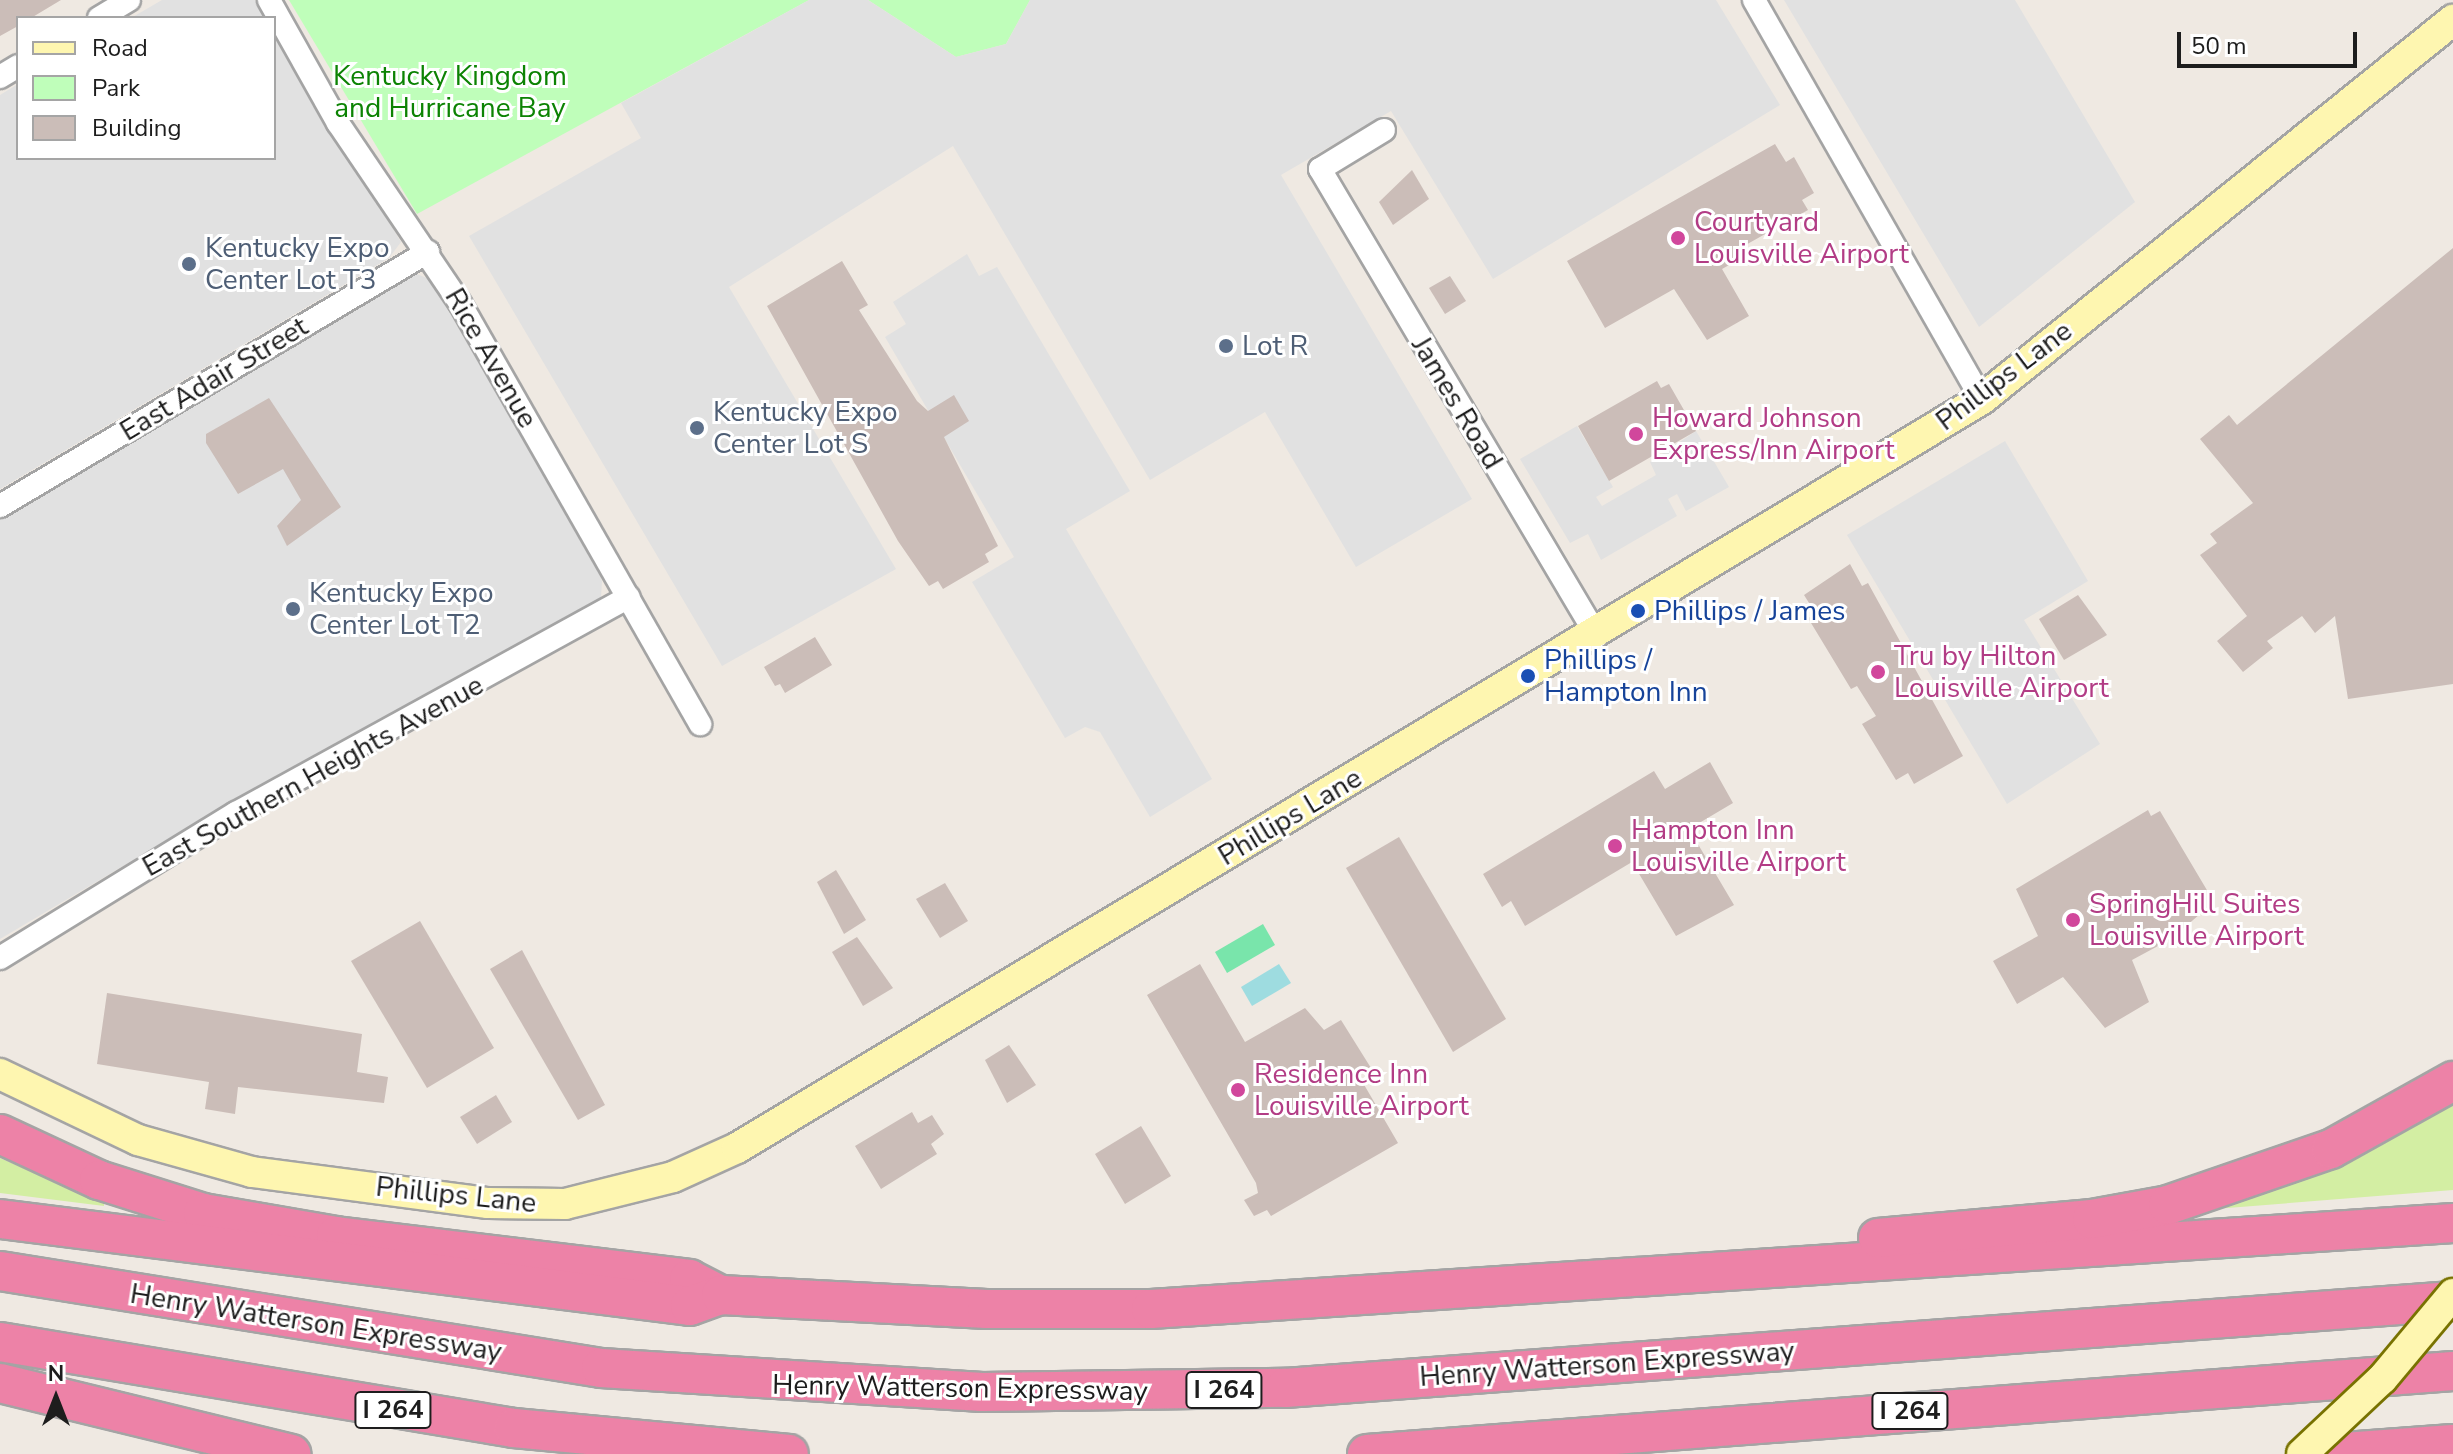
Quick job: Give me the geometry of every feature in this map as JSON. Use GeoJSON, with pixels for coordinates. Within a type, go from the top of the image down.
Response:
{"type":"FeatureCollection","features":[{"type":"Feature","properties":{"kind":"highway"},"geometry":{"type":"LineString","coordinates":[[1808,1263],[1860,1240],[2092,1219],[2168,1205],[2331,1149],[2453,1081]]}},
{"type":"Feature","properties":{"kind":"highway"},"geometry":{"type":"LineString","coordinates":[[0,1134],[99,1180],[203,1213],[336,1236],[689,1279],[721,1295]]}},
{"type":"Feature","properties":{"kind":"highway"},"geometry":{"type":"LineString","coordinates":[[0,1219],[690,1306],[721,1295],[987,1309],[1151,1309],[1808,1263],[1860,1265],[2453,1223]]}},
{"type":"Feature","properties":{"kind":"highway","name":"Henry Watterson Expressway"},"geometry":{"type":"LineString","coordinates":[[0,1271],[601,1368],[761,1383],[1012,1392],[1285,1388],[2453,1301]]}},
{"type":"Feature","properties":{"kind":"highway","name":"I 264"},"geometry":{"type":"LineString","coordinates":[[0,1342],[485,1424],[789,1454]]}},
{"type":"Feature","properties":{"kind":"highway","name":"I 264"},"geometry":{"type":"LineString","coordinates":[[1367,1454],[2453,1371]]}},
{"type":"Feature","properties":{"kind":"highway"},"geometry":{"type":"LineString","coordinates":[[0,1383],[291,1454]]}},
{"type":"Feature","properties":{"kind":"highway"},"geometry":{"type":"LineString","coordinates":[[2317,1454],[2453,1444]]}},
{"type":"Feature","properties":{"kind":"main road","name":"Phillips Lane"},"geometry":{"type":"LineString","coordinates":[[0,1074],[138,1140],[252,1172],[488,1203],[565,1204],[633,1190],[737,1148],[1597,636],[1982,399],[2453,20]]}},
{"type":"Feature","properties":{"kind":"main road"},"geometry":{"type":"LineString","coordinates":[[2302,1454],[2413,1347],[2453,1294]]}},
{"type":"Feature","properties":{"kind":"street"},"geometry":{"type":"LineString","coordinates":[[102,16],[129,0]]}},
{"type":"Feature","properties":{"kind":"street","name":"Rice Avenue"},"geometry":{"type":"LineString","coordinates":[[269,0],[338,123],[428,252],[700,724]]}},
{"type":"Feature","properties":{"kind":"street"},"geometry":{"type":"LineString","coordinates":[[1754,0],[1982,399]]}},
{"type":"Feature","properties":{"kind":"street","name":"James Road"},"geometry":{"type":"LineString","coordinates":[[1384,130],[1320,169],[1597,636]]}},
{"type":"Feature","properties":{"kind":"street","name":"East Adair Street"},"geometry":{"type":"LineString","coordinates":[[0,506],[428,252]]}},
{"type":"Feature","properties":{"kind":"street","name":"East Southern Heights Avenue"},"geometry":{"type":"LineString","coordinates":[[0,958],[236,813],[629,597]]}},
{"type":"Feature","properties":{"kind":"green space","name":"Kentucky Kingdom and Hurricane Bay"},"geometry":{"type":"Polygon","coordinates":[[[289,0],[809,0],[417,214],[289,0]]]}},
{"type":"Feature","properties":{"kind":"green space"},"geometry":{"type":"Polygon","coordinates":[[[868,0],[1030,0],[1006,44],[956,57],[868,0]]]}},
{"type":"Feature","properties":{"kind":"green space"},"geometry":{"type":"Polygon","coordinates":[[[1263,924],[1275,945],[1227,973],[1215,952],[1263,924]]]}},
{"type":"Feature","properties":{"kind":"green space"},"geometry":{"type":"Polygon","coordinates":[[[2453,1090],[2453,1190],[2202,1210],[2453,1090]]]}},
{"type":"Feature","properties":{"kind":"green space"},"geometry":{"type":"Polygon","coordinates":[[[0,1158],[104,1203],[104,1206],[0,1193],[0,1158]]]}},
{"type":"Feature","properties":{"kind":"shaded area"},"geometry":{"type":"Polygon","coordinates":[[[162,0],[255,0],[265,16],[134,16],[162,0]]]}},
{"type":"Feature","properties":{"kind":"shaded area","name":"Lot R"},"geometry":{"type":"Polygon","coordinates":[[[809,0],[868,0],[956,57],[1006,44],[1030,0],[1716,0],[1780,105],[1493,279],[1391,111],[1281,175],[1472,499],[1356,567],[1265,412],[1150,480],[953,146],[729,287],[896,569],[722,666],[469,236],[641,138],[621,103],[809,0]]]}},
{"type":"Feature","properties":{"kind":"shaded area"},"geometry":{"type":"Polygon","coordinates":[[[1784,0],[2015,0],[2135,202],[1979,327],[1784,0]]]}},
{"type":"Feature","properties":{"kind":"shaded area","name":"Kentucky Expo Center Lot T3"},"geometry":{"type":"Polygon","coordinates":[[[276,34],[401,242],[389,258],[0,489],[0,95],[16,85],[16,160],[276,160],[276,34]]]}},
{"type":"Feature","properties":{"kind":"shaded area"},"geometry":{"type":"Polygon","coordinates":[[[967,254],[979,276],[997,267],[1130,491],[1066,529],[1212,779],[1150,817],[1100,732],[1085,727],[1065,738],[972,582],[1014,557],[885,337],[906,324],[893,302],[967,254]]]}},
{"type":"Feature","properties":{"kind":"shaded area","name":"Kentucky Expo Center Lot T2"},"geometry":{"type":"Polygon","coordinates":[[[417,274],[429,279],[440,296],[594,561],[602,581],[601,598],[487,668],[248,792],[0,939],[0,514],[417,274]]]}},
{"type":"Feature","properties":{"kind":"shaded area"},"geometry":{"type":"Polygon","coordinates":[[[1577,426],[1613,487],[1596,497],[1602,506],[1656,475],[1650,462],[1696,431],[1729,487],[1686,511],[1677,494],[1668,499],[1677,516],[1601,560],[1588,534],[1570,543],[1520,459],[1577,426]]]}},
{"type":"Feature","properties":{"kind":"shaded area"},"geometry":{"type":"Polygon","coordinates":[[[2005,441],[2088,581],[2024,620],[2100,744],[2007,804],[1847,535],[2005,441]]]}},
{"type":"Feature","properties":{"kind":"water"},"geometry":{"type":"Polygon","coordinates":[[[1279,964],[1291,983],[1252,1006],[1241,987],[1279,964]]]}},
{"type":"Feature","properties":{"kind":"building"},"geometry":{"type":"Polygon","coordinates":[[[0,0],[61,0],[34,16],[16,16],[16,27],[0,36],[0,0]]]}},
{"type":"Feature","properties":{"kind":"building","name":"Courtyard Louisville Airport"},"geometry":{"type":"Polygon","coordinates":[[[1775,144],[1786,162],[1794,157],[1814,193],[1802,200],[1808,210],[1742,247],[1747,255],[1722,269],[1749,316],[1707,340],[1674,289],[1605,328],[1567,261],[1775,144]]]}},
{"type":"Feature","properties":{"kind":"building"},"geometry":{"type":"Polygon","coordinates":[[[1412,170],[1429,199],[1393,225],[1379,202],[1412,170]]]}},
{"type":"Feature","properties":{"kind":"building"},"geometry":{"type":"Polygon","coordinates":[[[2453,248],[2453,684],[2348,699],[2335,616],[2315,633],[2302,616],[2267,641],[2273,648],[2243,672],[2217,641],[2247,616],[2200,555],[2217,543],[2210,534],[2253,503],[2200,439],[2229,415],[2237,425],[2453,248]]]}},
{"type":"Feature","properties":{"kind":"building"},"geometry":{"type":"Polygon","coordinates":[[[842,261],[868,305],[859,310],[917,401],[928,411],[954,395],[969,421],[944,437],[998,546],[985,554],[989,562],[943,589],[938,581],[929,586],[898,541],[767,306],[842,261]]]}},
{"type":"Feature","properties":{"kind":"building"},"geometry":{"type":"Polygon","coordinates":[[[1450,276],[1466,301],[1445,314],[1429,288],[1450,276]]]}},
{"type":"Feature","properties":{"kind":"building","name":"Howard Johnson Express/Inn Airport"},"geometry":{"type":"Polygon","coordinates":[[[1657,381],[1661,388],[1669,384],[1696,431],[1609,481],[1578,426],[1657,381]]]}},
{"type":"Feature","properties":{"kind":"building"},"geometry":{"type":"Polygon","coordinates":[[[269,398],[341,507],[287,546],[277,526],[301,500],[283,469],[238,494],[206,443],[206,434],[269,398]]]}},
{"type":"Feature","properties":{"kind":"building","name":"Tru by Hilton Louisville Airport"},"geometry":{"type":"Polygon","coordinates":[[[1850,564],[1862,586],[1868,583],[1963,756],[1914,784],[1908,773],[1896,780],[1862,724],[1876,716],[1857,686],[1851,689],[1808,618],[1816,614],[1804,595],[1850,564]]]}},
{"type":"Feature","properties":{"kind":"building"},"geometry":{"type":"Polygon","coordinates":[[[2078,595],[2107,635],[2064,660],[2039,619],[2078,595]]]}},
{"type":"Feature","properties":{"kind":"building"},"geometry":{"type":"Polygon","coordinates":[[[815,637],[832,665],[785,693],[780,684],[775,686],[764,667],[815,637]]]}},
{"type":"Feature","properties":{"kind":"building","name":"Hampton Inn Louisville Airport"},"geometry":{"type":"Polygon","coordinates":[[[1710,762],[1733,803],[1689,829],[1734,905],[1676,936],[1632,862],[1525,926],[1511,901],[1502,907],[1483,874],[1654,771],[1665,789],[1710,762]]]}},
{"type":"Feature","properties":{"kind":"building","name":"SpringHill Suites Louisville Airport"},"geometry":{"type":"Polygon","coordinates":[[[2148,810],[2151,816],[2160,811],[2214,902],[2171,939],[2132,960],[2149,1002],[2105,1028],[2063,977],[2017,1004],[1993,961],[2038,936],[2016,889],[2148,810]]]}},
{"type":"Feature","properties":{"kind":"building"},"geometry":{"type":"Polygon","coordinates":[[[1399,837],[1506,1019],[1453,1052],[1346,868],[1399,837]]]}},
{"type":"Feature","properties":{"kind":"building"},"geometry":{"type":"Polygon","coordinates":[[[836,870],[866,920],[844,934],[817,882],[836,870]]]}},
{"type":"Feature","properties":{"kind":"building"},"geometry":{"type":"Polygon","coordinates":[[[945,883],[968,921],[940,938],[916,899],[945,883]]]}},
{"type":"Feature","properties":{"kind":"building"},"geometry":{"type":"Polygon","coordinates":[[[420,921],[494,1048],[427,1088],[351,961],[420,921]]]}},
{"type":"Feature","properties":{"kind":"building"},"geometry":{"type":"Polygon","coordinates":[[[857,937],[893,988],[863,1006],[832,952],[857,937]]]}},
{"type":"Feature","properties":{"kind":"building"},"geometry":{"type":"Polygon","coordinates":[[[522,950],[605,1105],[578,1120],[490,969],[522,950]]]}},
{"type":"Feature","properties":{"kind":"building","name":"Residence Inn Louisville Airport"},"geometry":{"type":"Polygon","coordinates":[[[1200,964],[1245,1042],[1305,1008],[1324,1030],[1341,1020],[1371,1068],[1359,1076],[1398,1143],[1271,1216],[1267,1210],[1254,1216],[1244,1200],[1258,1193],[1256,1183],[1147,995],[1200,964]]]}},
{"type":"Feature","properties":{"kind":"building"},"geometry":{"type":"Polygon","coordinates":[[[107,993],[362,1034],[357,1072],[388,1077],[384,1103],[238,1087],[235,1114],[205,1109],[209,1082],[97,1064],[107,993]]]}},
{"type":"Feature","properties":{"kind":"building"},"geometry":{"type":"Polygon","coordinates":[[[1009,1045],[1036,1085],[1007,1103],[985,1060],[1009,1045]]]}},
{"type":"Feature","properties":{"kind":"building"},"geometry":{"type":"Polygon","coordinates":[[[496,1095],[512,1122],[477,1144],[460,1117],[496,1095]]]}},
{"type":"Feature","properties":{"kind":"building"},"geometry":{"type":"Polygon","coordinates":[[[912,1112],[918,1123],[932,1115],[944,1134],[931,1144],[937,1154],[881,1189],[855,1146],[912,1112]]]}},
{"type":"Feature","properties":{"kind":"building"},"geometry":{"type":"Polygon","coordinates":[[[1141,1126],[1171,1176],[1125,1204],[1095,1154],[1141,1126]]]}},
{"type":"Feature","properties":{"kind":"place","name":"Courtyard Louisville Airport"},"geometry":{"type":"Point","coordinates":[1678,238]}},
{"type":"Feature","properties":{"kind":"place","name":"Kentucky Expo Center Lot T3"},"geometry":{"type":"Point","coordinates":[189,264]}},
{"type":"Feature","properties":{"kind":"place","name":"Lot R"},"geometry":{"type":"Point","coordinates":[1226,346]}},
{"type":"Feature","properties":{"kind":"place","name":"Kentucky Expo Center Lot S"},"geometry":{"type":"Point","coordinates":[697,428]}},
{"type":"Feature","properties":{"kind":"place","name":"Howard Johnson Express/Inn Airport"},"geometry":{"type":"Point","coordinates":[1636,434]}},
{"type":"Feature","properties":{"kind":"place","name":"Kentucky Expo Center Lot T2"},"geometry":{"type":"Point","coordinates":[293,609]}},
{"type":"Feature","properties":{"kind":"place","name":"Phillips / James"},"geometry":{"type":"Point","coordinates":[1638,611]}},
{"type":"Feature","properties":{"kind":"place","name":"Tru by Hilton Louisville Airport"},"geometry":{"type":"Point","coordinates":[1878,672]}},
{"type":"Feature","properties":{"kind":"place","name":"Phillips / Hampton Inn"},"geometry":{"type":"Point","coordinates":[1528,676]}},
{"type":"Feature","properties":{"kind":"place","name":"Hampton Inn Louisville Airport"},"geometry":{"type":"Point","coordinates":[1615,846]}},
{"type":"Feature","properties":{"kind":"place","name":"SpringHill Suites Louisville Airport"},"geometry":{"type":"Point","coordinates":[2073,920]}},
{"type":"Feature","properties":{"kind":"place","name":"Residence Inn Louisville Airport"},"geometry":{"type":"Point","coordinates":[1238,1090]}}]}
